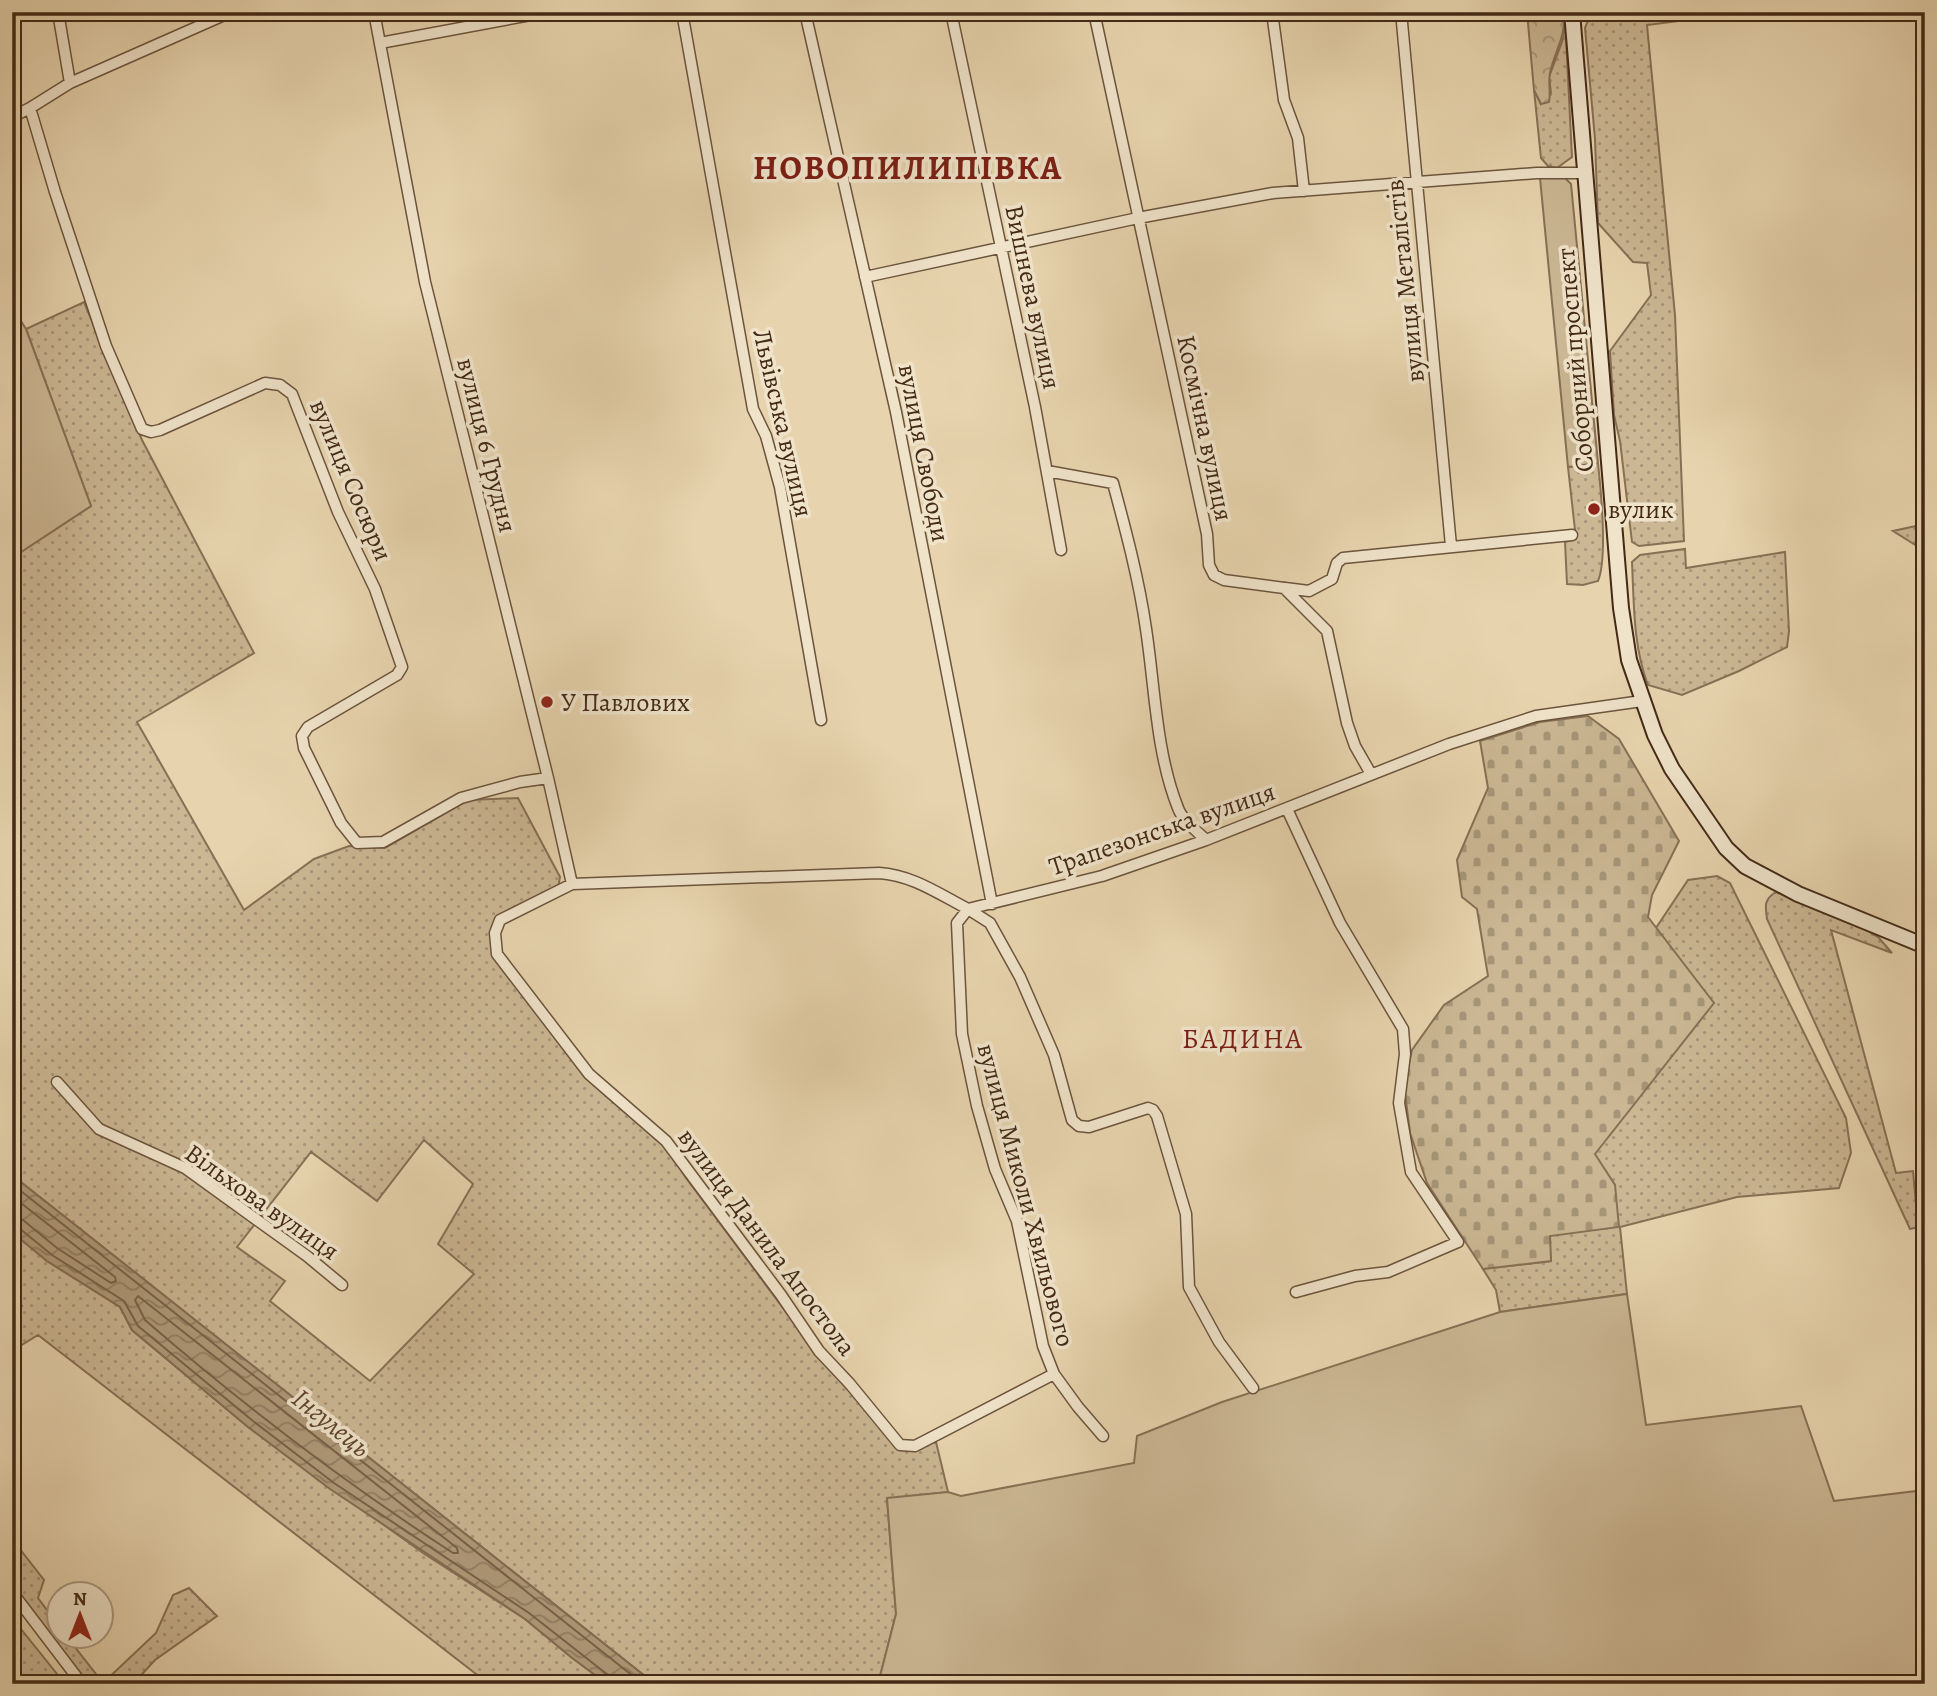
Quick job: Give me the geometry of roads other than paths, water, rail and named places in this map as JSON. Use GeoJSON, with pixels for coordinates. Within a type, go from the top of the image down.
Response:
{"type":"FeatureCollection","features":[{"type":"Feature","properties":{"kind":"main road","name":"Соборний проспект"},"geometry":{"type":"LineString","coordinates":[[1572,12],[1621,608],[1629,660],[1642,701],[1672,769],[1726,848],[1745,866],[1798,894],[1925,946]]}},
{"type":"Feature","properties":{"kind":"street"},"geometry":{"type":"LineString","coordinates":[[58,12],[70,83]]}},
{"type":"Feature","properties":{"kind":"street"},"geometry":{"type":"LineString","coordinates":[[12,117],[70,83],[231,12]]}},
{"type":"Feature","properties":{"kind":"street","name":"вулиця 6 Грудня"},"geometry":{"type":"LineString","coordinates":[[374,12],[425,282],[572,884]]}},
{"type":"Feature","properties":{"kind":"street"},"geometry":{"type":"LineString","coordinates":[[380,44],[547,12]]}},
{"type":"Feature","properties":{"kind":"street","name":"Львівська вулиця"},"geometry":{"type":"LineString","coordinates":[[682,12],[753,409],[766,436],[780,487],[821,720]]}},
{"type":"Feature","properties":{"kind":"street","name":"вулиця Свободи"},"geometry":{"type":"LineString","coordinates":[[805,12],[895,412],[992,904]]}},
{"type":"Feature","properties":{"kind":"street","name":"Вишнева вулиця"},"geometry":{"type":"LineString","coordinates":[[951,12],[999,248],[1035,407],[1061,550]]}},
{"type":"Feature","properties":{"kind":"street","name":"Космічна вулиця"},"geometry":{"type":"LineString","coordinates":[[1094,12],[1207,534],[1209,565],[1214,575],[1224,580],[1309,591],[1332,579],[1337,563],[1343,558],[1451,546]]}},
{"type":"Feature","properties":{"kind":"street"},"geometry":{"type":"LineString","coordinates":[[1272,12],[1284,100],[1298,138],[1304,191]]}},
{"type":"Feature","properties":{"kind":"street","name":"вулиця Металістів"},"geometry":{"type":"LineString","coordinates":[[1401,12],[1451,546]]}},
{"type":"Feature","properties":{"kind":"street","name":"вулиця Сосюри"},"geometry":{"type":"LineString","coordinates":[[30,108],[106,345],[142,429],[151,432],[160,430],[265,383],[280,385],[292,394],[338,512],[375,589],[402,667],[397,675],[308,727],[302,736],[304,748],[341,823],[357,843],[383,842],[461,798],[520,782],[548,778]]}},
{"type":"Feature","properties":{"kind":"street"},"geometry":{"type":"LineString","coordinates":[[865,277],[1138,218],[1273,194],[1537,173],[1584,173]]}},
{"type":"Feature","properties":{"kind":"street"},"geometry":{"type":"LineString","coordinates":[[1047,471],[1113,483],[1146,625],[1166,767],[1179,811],[1206,840]]}},
{"type":"Feature","properties":{"kind":"street"},"geometry":{"type":"LineString","coordinates":[[1451,546],[1572,535]]}},
{"type":"Feature","properties":{"kind":"street"},"geometry":{"type":"LineString","coordinates":[[1284,587],[1327,631],[1346,723],[1371,774]]}},
{"type":"Feature","properties":{"kind":"street","name":"Трапезонська вулиця"},"geometry":{"type":"LineString","coordinates":[[968,909],[1102,876],[1206,840],[1449,744],[1536,716],[1642,701]]}},
{"type":"Feature","properties":{"kind":"street"},"geometry":{"type":"LineString","coordinates":[[1287,808],[1340,923],[1403,1030],[1405,1054],[1399,1103],[1411,1172],[1458,1242],[1388,1272],[1355,1276],[1296,1292]]}},
{"type":"Feature","properties":{"kind":"street"},"geometry":{"type":"LineString","coordinates":[[572,884],[897,874],[968,909],[990,923],[1020,977],[1054,1055],[1072,1121],[1079,1126],[1089,1127],[1148,1108],[1153,1110],[1186,1214],[1189,1287],[1219,1342],[1253,1388]]}},
{"type":"Feature","properties":{"kind":"street","name":"вулиця Данила Апостола"},"geometry":{"type":"LineString","coordinates":[[572,884],[500,920],[495,933],[497,954],[589,1074],[666,1141],[820,1351],[900,1446],[915,1446],[1036,1386],[1054,1374]]}},
{"type":"Feature","properties":{"kind":"street","name":"вулиця Миколи Хвильового"},"geometry":{"type":"LineString","coordinates":[[968,909],[957,923],[962,1034],[977,1106],[995,1169],[1017,1222],[1043,1346],[1054,1374],[1103,1436]]}},
{"type":"Feature","properties":{"kind":"street","name":"Вільхова вулиця"},"geometry":{"type":"LineString","coordinates":[[57,1082],[99,1129],[185,1168],[307,1256],[342,1285]]}},
{"type":"Feature","properties":{"kind":"street"},"geometry":{"type":"LineString","coordinates":[[12,1592],[82,1684]]}},
{"type":"Feature","properties":{"kind":"water"},"geometry":{"type":"Polygon","coordinates":[[[12,1175],[655,1684],[607,1684],[525,1619],[330,1489],[248,1427],[132,1330],[120,1307],[47,1261],[12,1232],[12,1175]]]}},
{"type":"Feature","properties":{"kind":"place","name":"вулик"},"geometry":{"type":"Point","coordinates":[1594,509]}},
{"type":"Feature","properties":{"kind":"place","name":"У Павлових"},"geometry":{"type":"Point","coordinates":[547,702]}},
{"type":"Feature","properties":{"kind":"district","name":"НОВОПИЛИПІВКА"},"geometry":{"type":"Point","coordinates":[908,167]}},
{"type":"Feature","properties":{"kind":"district","name":"БАДИНА"},"geometry":{"type":"Point","coordinates":[1243,1039]}},
{"type":"Feature","properties":{"kind":"water label","name":"Інгулець"},"geometry":{"type":"Point","coordinates":[331,1423]}}]}
